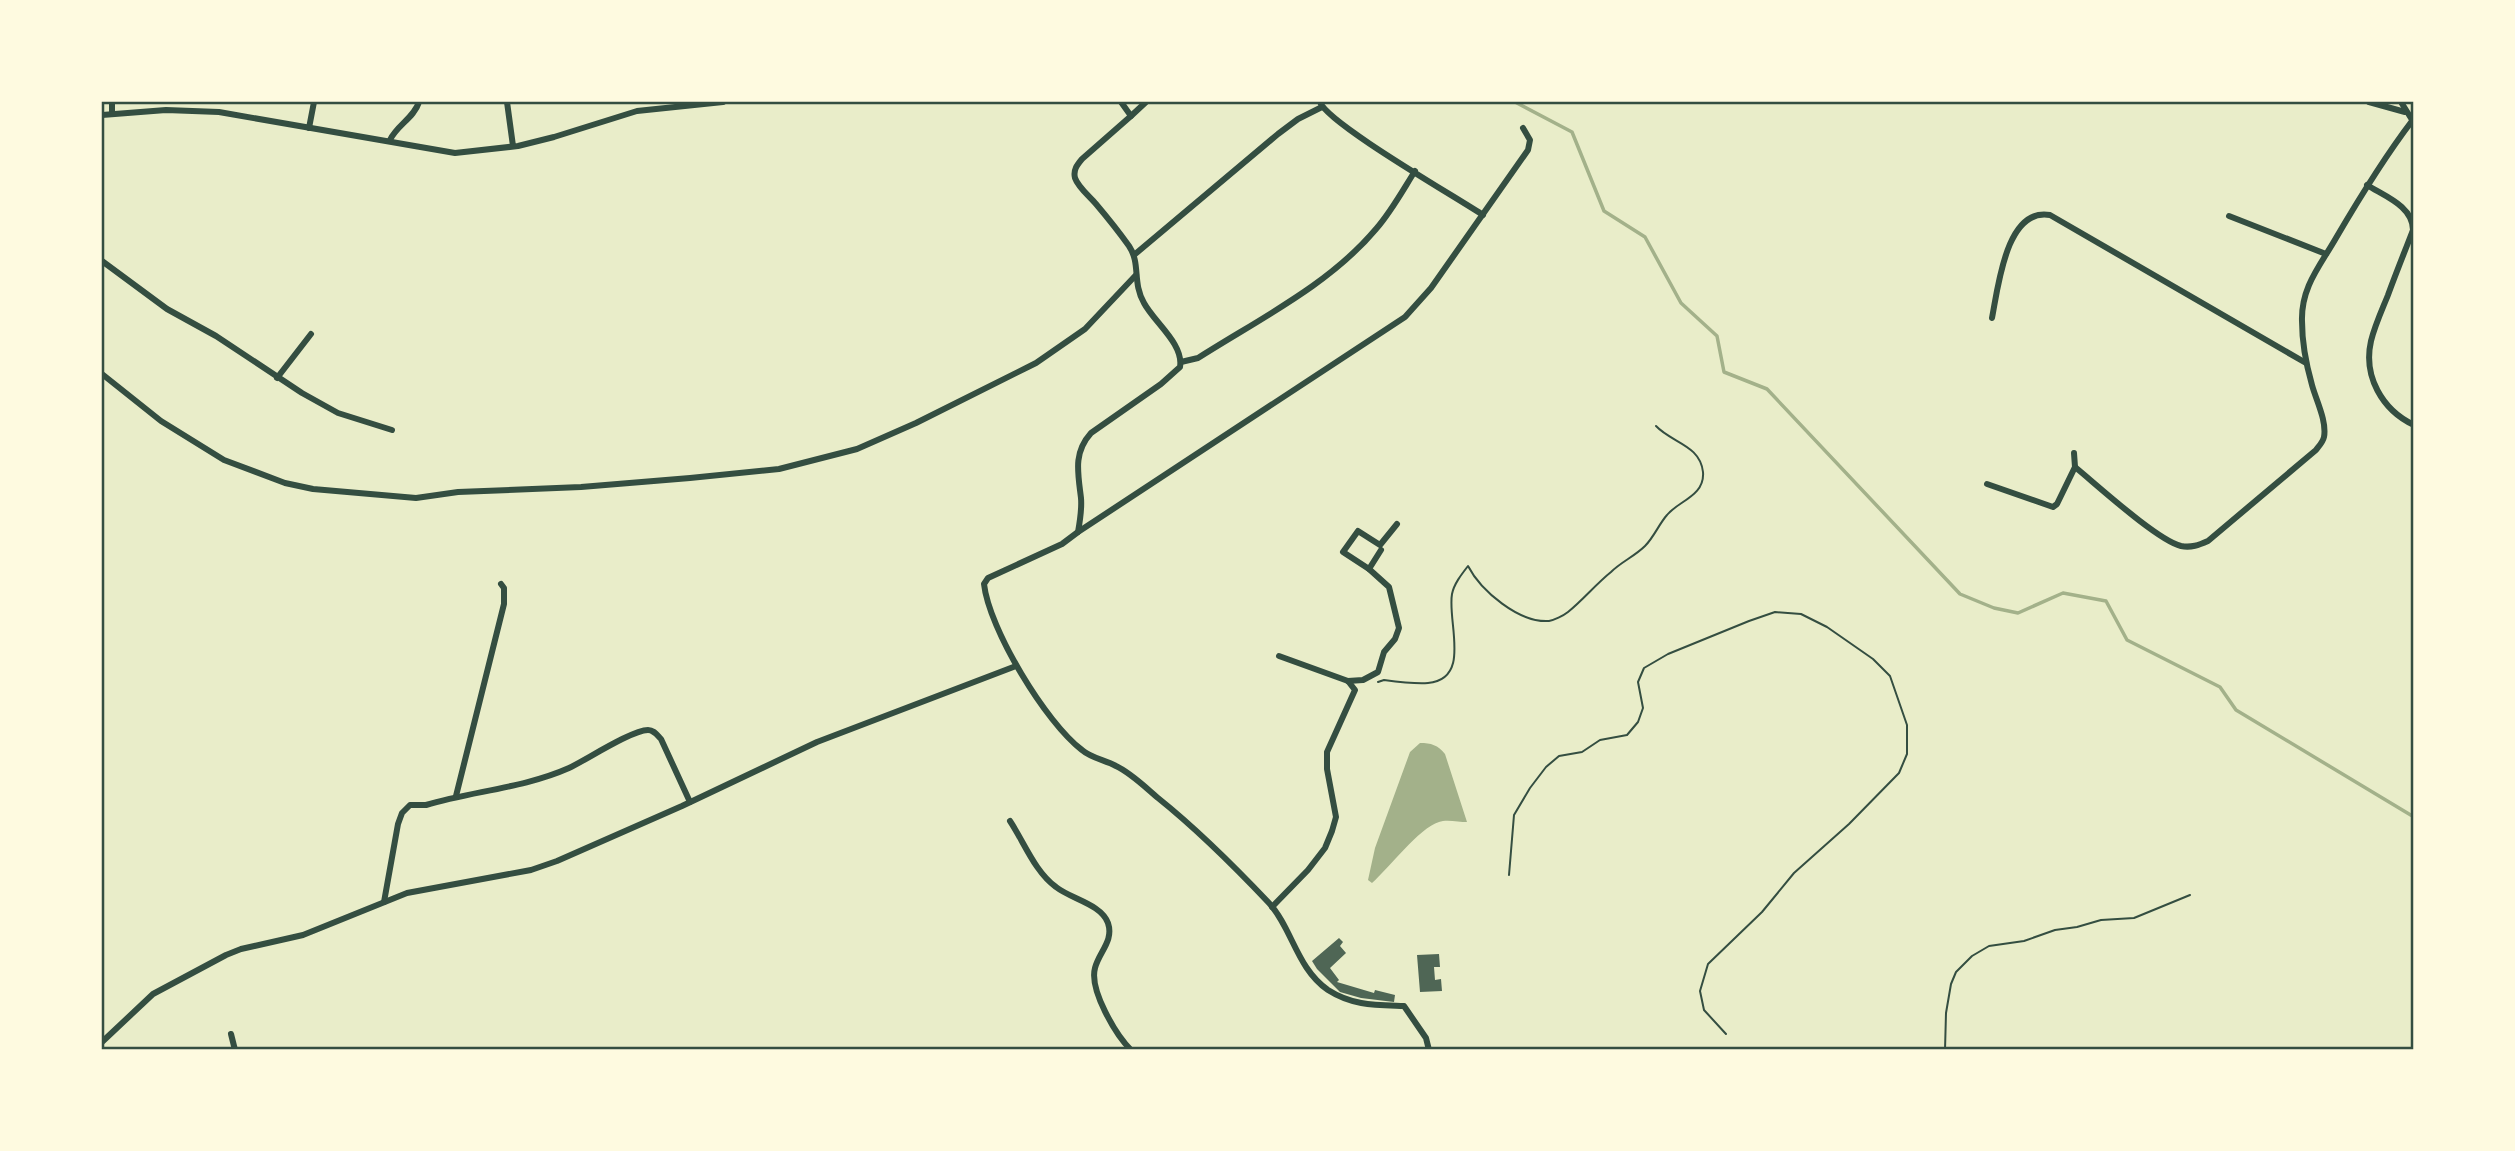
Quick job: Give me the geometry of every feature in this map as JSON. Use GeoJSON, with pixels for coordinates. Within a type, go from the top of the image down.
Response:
{"type":"FeatureCollection","features":[{"type":"Feature","properties":{"kind":"street"},"geometry":{"type":"LineString","coordinates":[[112,113],[113,102]]}},
{"type":"Feature","properties":{"kind":"street"},"geometry":{"type":"LineString","coordinates":[[309,128],[314,102]]}},
{"type":"Feature","properties":{"kind":"street"},"geometry":{"type":"LineString","coordinates":[[390,140],[417,109],[419,102]]}},
{"type":"Feature","properties":{"kind":"street"},"geometry":{"type":"LineString","coordinates":[[507,102],[513,146]]}},
{"type":"Feature","properties":{"kind":"street"},"geometry":{"type":"LineString","coordinates":[[635,102],[637,111]]}},
{"type":"Feature","properties":{"kind":"street"},"geometry":{"type":"LineString","coordinates":[[102,115],[166,110],[219,113],[455,153],[554,138],[637,111],[723,102]]}},
{"type":"Feature","properties":{"kind":"street"},"geometry":{"type":"LineString","coordinates":[[1121,102],[1130,116]]}},
{"type":"Feature","properties":{"kind":"street"},"geometry":{"type":"LineString","coordinates":[[1079,532],[1081,513],[1077,468],[1084,441],[1103,424],[1171,376],[1181,362],[1176,347],[1145,305],[1137,289],[1134,254],[1076,181],[1074,174],[1082,159],[1146,102]]}},
{"type":"Feature","properties":{"kind":"street"},"geometry":{"type":"LineString","coordinates":[[2369,102],[2405,113]]}},
{"type":"Feature","properties":{"kind":"street"},"geometry":{"type":"LineString","coordinates":[[2075,467],[2129,512],[2174,544],[2184,547],[2208,541],[2316,450],[2324,439],[2324,426],[2306,363],[2302,330],[2303,304],[2314,272],[2384,158],[2413,122],[2405,113],[2401,102]]}},
{"type":"Feature","properties":{"kind":"street"},"geometry":{"type":"LineString","coordinates":[[1134,254],[1278,134],[1321,104],[1350,131],[1483,215]]}},
{"type":"Feature","properties":{"kind":"street"},"geometry":{"type":"LineString","coordinates":[[2405,113],[2413,106]]}},
{"type":"Feature","properties":{"kind":"street"},"geometry":{"type":"LineString","coordinates":[[1429,1049],[1426,1038],[1404,1006],[1360,1004],[1345,1000],[1325,988],[1293,946],[1280,917],[1222,853],[1118,767],[1083,752],[1058,727],[1016,666],[989,604],[984,584],[994,575],[1062,544],[1405,317],[1431,289],[1528,150],[1531,140],[1522,128]]}},
{"type":"Feature","properties":{"kind":"street"},"geometry":{"type":"LineString","coordinates":[[1181,362],[1198,358],[1292,299],[1346,259],[1379,226],[1415,170]]}},
{"type":"Feature","properties":{"kind":"street"},"geometry":{"type":"LineString","coordinates":[[2367,185],[2406,210],[2413,220],[2413,230],[2374,332],[2369,360],[2372,379],[2380,396],[2392,411],[2413,425]]}},
{"type":"Feature","properties":{"kind":"street"},"geometry":{"type":"LineString","coordinates":[[1992,318],[2012,237],[2020,226],[2039,213],[2050,215],[2306,363]]}},
{"type":"Feature","properties":{"kind":"street"},"geometry":{"type":"LineString","coordinates":[[2230,216],[2326,254]]}},
{"type":"Feature","properties":{"kind":"street"},"geometry":{"type":"LineString","coordinates":[[102,261],[167,309],[216,336],[277,378],[338,413],[392,430]]}},
{"type":"Feature","properties":{"kind":"street"},"geometry":{"type":"LineString","coordinates":[[102,374],[161,421],[224,460],[285,483],[336,492],[416,498],[458,492],[580,488],[779,469],[857,449],[1036,363],[1085,329],[1136,275]]}},
{"type":"Feature","properties":{"kind":"street"},"geometry":{"type":"LineString","coordinates":[[277,378],[311,334]]}},
{"type":"Feature","properties":{"kind":"street"},"geometry":{"type":"LineString","coordinates":[[1987,484],[2053,507],[2057,505],[2075,467],[2074,453]]}},
{"type":"Feature","properties":{"kind":"street"},"geometry":{"type":"LineString","coordinates":[[1279,656],[1348,681],[1363,680],[1378,672],[1384,652],[1395,639],[1399,628],[1389,587],[1369,569],[1343,552],[1358,531],[1380,545],[1396,524]]}},
{"type":"Feature","properties":{"kind":"street"},"geometry":{"type":"LineString","coordinates":[[1369,569],[1381,550]]}},
{"type":"Feature","properties":{"kind":"street"},"geometry":{"type":"LineString","coordinates":[[456,796],[498,634],[505,595],[501,584]]}},
{"type":"Feature","properties":{"kind":"street"},"geometry":{"type":"LineString","coordinates":[[102,1042],[153,994],[226,955],[303,935],[407,893],[531,870],[557,861],[817,742],[1016,666]]}},
{"type":"Feature","properties":{"kind":"street"},"geometry":{"type":"LineString","coordinates":[[1272,907],[1308,870],[1325,848],[1332,831],[1336,817],[1326,769],[1327,752],[1353,697],[1355,690],[1348,681]]}},
{"type":"Feature","properties":{"kind":"street"},"geometry":{"type":"LineString","coordinates":[[384,902],[398,824],[405,808],[542,778],[647,730],[654,732],[661,739],[690,802]]}},
{"type":"Feature","properties":{"kind":"street"},"geometry":{"type":"LineString","coordinates":[[1010,821],[1043,875],[1055,887],[1094,908],[1107,920],[1110,937],[1095,968],[1094,979],[1105,1009],[1131,1049]]}},
{"type":"Feature","properties":{"kind":"street"},"geometry":{"type":"LineString","coordinates":[[231,1034],[235,1049]]}},
{"type":"Feature","properties":{"kind":"path"},"geometry":{"type":"LineString","coordinates":[[1374,683],[1384,680],[1429,683],[1438,681],[1453,669],[1456,655],[1452,629],[1452,595],[1454,586],[1468,566],[1476,582],[1491,595],[1528,619],[1550,621],[1566,614],[1614,569],[1646,545],[1668,512],[1686,502],[1700,487],[1703,475],[1700,460],[1692,449],[1664,434],[1656,426]]}},
{"type":"Feature","properties":{"kind":"path"},"geometry":{"type":"LineString","coordinates":[[1508,875],[1514,815],[1530,789],[1546,767],[1559,756],[1582,752],[1600,740],[1627,735],[1638,722],[1643,708],[1638,682],[1644,667],[1716,633],[1775,612],[1801,614],[1828,627],[1873,659],[1890,677],[1900,701],[1907,725],[1907,754],[1899,773],[1849,824],[1794,873],[1762,912],[1708,964],[1700,991],[1704,1010],[1726,1034]]}},
{"type":"Feature","properties":{"kind":"path"},"geometry":{"type":"LineString","coordinates":[[1945,1049],[1946,1013],[1951,984],[1956,972],[1972,956],[1989,946],[2024,941],[2056,930],[2077,928],[2101,920],[2134,918],[2190,895]]}},
{"type":"Feature","properties":{"kind":"shaded area"},"geometry":{"type":"Polygon","coordinates":[[[1420,743],[1434,745],[1445,754],[1467,822],[1445,821],[1431,826],[1413,840],[1372,883],[1368,880],[1375,848],[1410,752],[1420,743]]]}},
{"type":"Feature","properties":{"kind":"building"},"geometry":{"type":"Polygon","coordinates":[[[1339,938],[1343,942],[1340,946],[1346,953],[1330,968],[1339,980],[1337,982],[1374,993],[1375,990],[1395,995],[1394,1002],[1340,992],[1317,969],[1312,961],[1339,938]]]}},
{"type":"Feature","properties":{"kind":"building"},"geometry":{"type":"Polygon","coordinates":[[[1439,954],[1440,967],[1434,967],[1435,980],[1441,979],[1442,991],[1420,992],[1417,955],[1439,954]]]}},
{"type":"Feature","properties":{"kind":"waterway"},"geometry":{"type":"LineString","coordinates":[[1515,102],[1572,132],[1604,211],[1645,237],[1681,303],[1717,336],[1724,372],[1767,389],[1960,594],[1994,608],[2018,613],[2063,593],[2106,601],[2127,640],[2220,687],[2236,710],[2414,817]]}}]}
